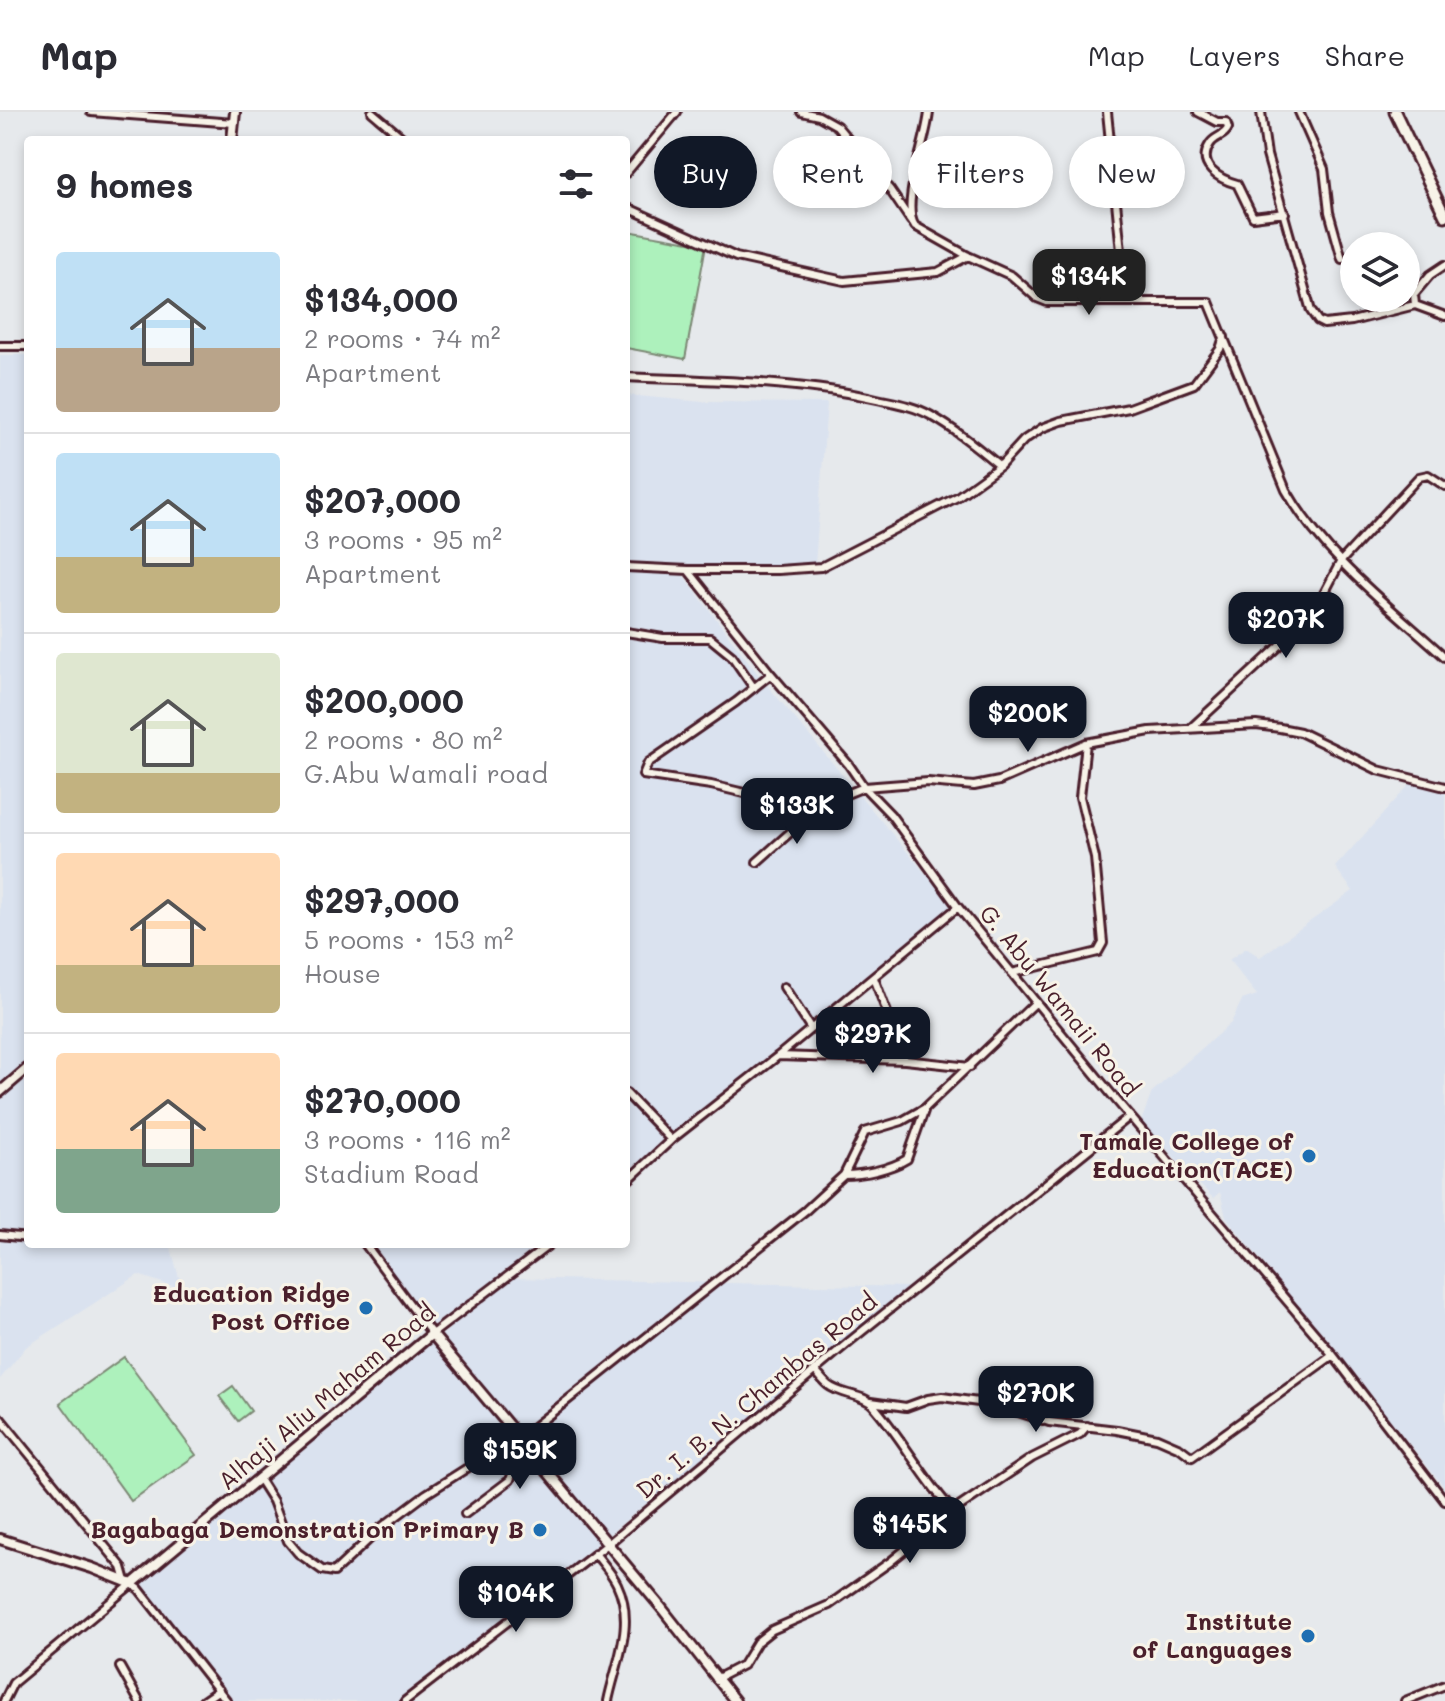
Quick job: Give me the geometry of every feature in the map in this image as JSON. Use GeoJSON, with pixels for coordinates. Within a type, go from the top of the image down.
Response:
{"type":"FeatureCollection","features":[{"type":"Feature","properties":{"kind":"main road"},"geometry":{"type":"LineString","coordinates":[[1395,112],[1445,216]]}},
{"type":"Feature","properties":{"kind":"street"},"geometry":{"type":"LineString","coordinates":[[91,112],[234,123]]}},
{"type":"Feature","properties":{"kind":"street"},"geometry":{"type":"LineString","coordinates":[[232,136],[235,112]]}},
{"type":"Feature","properties":{"kind":"street"},"geometry":{"type":"LineString","coordinates":[[372,112],[400,136]]}},
{"type":"Feature","properties":{"kind":"street"},"geometry":{"type":"LineString","coordinates":[[630,168],[677,112]]}},
{"type":"Feature","properties":{"kind":"street"},"geometry":{"type":"LineString","coordinates":[[801,112],[819,116],[837,126],[890,190],[915,226],[1012,276],[1037,298],[1047,302],[1209,302],[1286,490],[1320,540],[1445,657]]}},
{"type":"Feature","properties":{"kind":"street"},"geometry":{"type":"LineString","coordinates":[[911,221],[910,194],[922,156],[929,112]]}},
{"type":"Feature","properties":{"kind":"street"},"geometry":{"type":"LineString","coordinates":[[1107,112],[1126,301]]}},
{"type":"Feature","properties":{"kind":"street"},"geometry":{"type":"LineString","coordinates":[[1198,112],[1217,122],[1226,122],[1228,128],[1227,132],[1213,140],[1208,149],[1207,163],[1217,178],[1237,184],[1253,217],[1285,213]]}},
{"type":"Feature","properties":{"kind":"street"},"geometry":{"type":"LineString","coordinates":[[1261,112],[1267,155],[1311,311],[1324,324],[1387,312]]}},
{"type":"Feature","properties":{"kind":"street"},"geometry":{"type":"LineString","coordinates":[[1299,112],[1324,169],[1329,212],[1340,252]]}},
{"type":"Feature","properties":{"kind":"street"},"geometry":{"type":"LineString","coordinates":[[630,209],[736,257],[844,281],[938,272],[968,256]]}},
{"type":"Feature","properties":{"kind":"street"},"geometry":{"type":"LineString","coordinates":[[1420,287],[1445,265]]}},
{"type":"Feature","properties":{"kind":"street"},"geometry":{"type":"LineString","coordinates":[[1420,307],[1445,316]]}},
{"type":"Feature","properties":{"kind":"street"},"geometry":{"type":"LineString","coordinates":[[630,569],[790,570],[821,567],[957,497],[1000,466],[1024,440],[1042,428],[1061,421],[1129,408],[1194,384],[1220,349],[1224,337]]}},
{"type":"Feature","properties":{"kind":"street"},"geometry":{"type":"LineString","coordinates":[[0,346],[24,346]]}},
{"type":"Feature","properties":{"kind":"street"},"geometry":{"type":"LineString","coordinates":[[630,377],[800,386],[912,407],[930,415],[1000,466]]}},
{"type":"Feature","properties":{"kind":"street"},"geometry":{"type":"LineString","coordinates":[[1191,728],[1303,624],[1318,605],[1341,561],[1419,477],[1428,475],[1445,486]]}},
{"type":"Feature","properties":{"kind":"street","name":"G. Abu Wamaii Road"},"geometry":{"type":"LineString","coordinates":[[688,570],[864,787],[891,815],[958,907],[1012,973],[1333,1355],[1445,1501]]}},
{"type":"Feature","properties":{"kind":"street"},"geometry":{"type":"LineString","coordinates":[[630,633],[663,638],[710,638],[732,656],[754,688]]}},
{"type":"Feature","properties":{"kind":"street"},"geometry":{"type":"LineString","coordinates":[[771,674],[648,763],[643,775],[757,796],[822,804]]}},
{"type":"Feature","properties":{"kind":"street"},"geometry":{"type":"LineString","coordinates":[[757,862],[822,804],[864,787],[928,782],[974,786],[999,781],[1086,743],[1150,731],[1256,725],[1300,732],[1378,770],[1445,787]]}},
{"type":"Feature","properties":{"kind":"street"},"geometry":{"type":"LineString","coordinates":[[1012,973],[1098,952],[1103,943],[1095,858],[1080,797],[1086,743]]}},
{"type":"Feature","properties":{"kind":"street"},"geometry":{"type":"LineString","coordinates":[[630,1175],[958,907]]}},
{"type":"Feature","properties":{"kind":"street"},"geometry":{"type":"LineString","coordinates":[[874,978],[905,1060]]}},
{"type":"Feature","properties":{"kind":"street"},"geometry":{"type":"LineString","coordinates":[[784,987],[810,1027]]}},
{"type":"Feature","properties":{"kind":"street"},"geometry":{"type":"LineString","coordinates":[[259,1479],[273,1501],[288,1541],[316,1567],[331,1573],[382,1527],[426,1494],[520,1438],[708,1290],[844,1175],[865,1132],[902,1121],[925,1108],[1036,1002]]}},
{"type":"Feature","properties":{"kind":"street"},"geometry":{"type":"LineString","coordinates":[[778,1056],[905,1060],[970,1067]]}},
{"type":"Feature","properties":{"kind":"street"},"geometry":{"type":"LineString","coordinates":[[0,1092],[24,1071]]}},
{"type":"Feature","properties":{"kind":"street"},"geometry":{"type":"LineString","coordinates":[[630,1097],[671,1140]]}},
{"type":"Feature","properties":{"kind":"street"},"geometry":{"type":"LineString","coordinates":[[844,1175],[858,1175],[907,1159],[925,1108]]}},
{"type":"Feature","properties":{"kind":"street","name":"Dr. I. B. N. Chambas Road"},"geometry":{"type":"LineString","coordinates":[[405,1701],[608,1544],[815,1371],[1130,1116]]}},
{"type":"Feature","properties":{"kind":"street"},"geometry":{"type":"LineString","coordinates":[[0,1235],[24,1238]]}},
{"type":"Feature","properties":{"kind":"street"},"geometry":{"type":"LineString","coordinates":[[368,1248],[432,1334],[660,1606],[735,1701]]}},
{"type":"Feature","properties":{"kind":"street","name":"Alhaji Aliu Maham Road"},"geometry":{"type":"LineString","coordinates":[[129,1582],[259,1479],[432,1334],[545,1248]]}},
{"type":"Feature","properties":{"kind":"street"},"geometry":{"type":"LineString","coordinates":[[815,1371],[827,1385],[871,1402],[906,1407],[942,1397],[993,1404],[1049,1422],[1157,1438],[1180,1448],[1189,1456],[1196,1456],[1333,1355]]}},
{"type":"Feature","properties":{"kind":"street"},"geometry":{"type":"LineString","coordinates":[[871,1402],[912,1455],[937,1494],[953,1511]]}},
{"type":"Feature","properties":{"kind":"street"},"geometry":{"type":"LineString","coordinates":[[0,1418],[122,1567],[129,1582]]}},
{"type":"Feature","properties":{"kind":"street"},"geometry":{"type":"LineString","coordinates":[[716,1679],[743,1665],[757,1642],[772,1630],[829,1605],[890,1562],[953,1511],[1032,1458],[1080,1434],[1087,1426]]}},
{"type":"Feature","properties":{"kind":"street"},"geometry":{"type":"LineString","coordinates":[[465,1514],[510,1480],[516,1464],[506,1445]]}},
{"type":"Feature","properties":{"kind":"street"},"geometry":{"type":"LineString","coordinates":[[0,1539],[129,1582],[139,1589],[227,1701]]}},
{"type":"Feature","properties":{"kind":"street"},"geometry":{"type":"LineString","coordinates":[[595,1553],[617,1583],[625,1615],[622,1655],[608,1701]]}},
{"type":"Feature","properties":{"kind":"street"},"geometry":{"type":"LineString","coordinates":[[0,1688],[13,1683],[129,1582]]}},
{"type":"Feature","properties":{"kind":"street"},"geometry":{"type":"LineString","coordinates":[[120,1667],[139,1701]]}},
{"type":"Feature","properties":{"kind":"street"},"geometry":{"type":"LineString","coordinates":[[4,1701],[13,1683]]}},
{"type":"Feature","properties":{"kind":"street"},"geometry":{"type":"LineString","coordinates":[[1405,1701],[1445,1685]]}},
{"type":"Feature","properties":{"kind":"street"},"geometry":{"type":"LineString","coordinates":[[203,1701],[219,1690]]}},
{"type":"Feature","properties":{"kind":"shaded area"},"geometry":{"type":"Polygon","coordinates":[[[0,355],[24,355],[24,1248],[171,1248],[182,1289],[138,1275],[26,1347],[0,1379],[0,355]]]}},
{"type":"Feature","properties":{"kind":"shaded area"},"geometry":{"type":"Polygon","coordinates":[[[630,395],[703,402],[827,403],[815,565],[679,570],[761,678],[951,904],[947,914],[630,1174],[630,395]]]}},
{"type":"Feature","properties":{"kind":"shaded area","name":"Tamale College of Education(TACE)"},"geometry":{"type":"Polygon","coordinates":[[[1411,783],[1445,791],[1445,1488],[1226,1217],[1220,1192],[1213,1198],[1141,1122],[1152,1092],[1231,1023],[1242,1000],[1257,995],[1229,960],[1246,948],[1260,957],[1353,891],[1335,867],[1411,783]]]}},
{"type":"Feature","properties":{"kind":"shaded area"},"geometry":{"type":"Polygon","coordinates":[[[369,1248],[538,1248],[435,1331],[369,1248]]]}},
{"type":"Feature","properties":{"kind":"shaded area"},"geometry":{"type":"Polygon","coordinates":[[[511,1278],[910,1287],[568,1568],[400,1701],[232,1701],[139,1582],[511,1278]]]}},
{"type":"Feature","properties":{"kind":"green space"},"geometry":{"type":"Polygon","coordinates":[[[630,231],[706,245],[685,359],[630,349],[630,231]]]}},
{"type":"Feature","properties":{"kind":"green space"},"geometry":{"type":"Polygon","coordinates":[[[124,1357],[196,1455],[131,1501],[60,1403],[124,1357]]]}},
{"type":"Feature","properties":{"kind":"green space"},"geometry":{"type":"Polygon","coordinates":[[[233,1386],[251,1411],[238,1421],[219,1396],[233,1386]]]}},
{"type":"Feature","properties":{"kind":"place","name":"Tamale College of Education(TACE)"},"geometry":{"type":"Point","coordinates":[1309,1156]}},
{"type":"Feature","properties":{"kind":"place","name":"Education Ridge Post Office"},"geometry":{"type":"Point","coordinates":[366,1308]}},
{"type":"Feature","properties":{"kind":"place","name":"Bagabaga Demonstration Primary B"},"geometry":{"type":"Point","coordinates":[540,1530]}},
{"type":"Feature","properties":{"kind":"place","name":"Institute of Languages"},"geometry":{"type":"Point","coordinates":[1308,1636]}}]}
